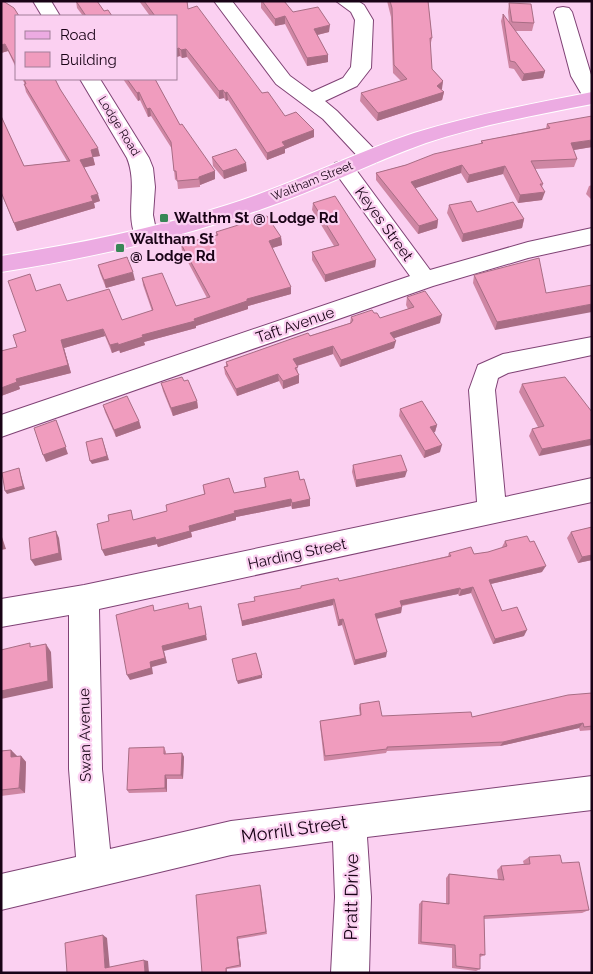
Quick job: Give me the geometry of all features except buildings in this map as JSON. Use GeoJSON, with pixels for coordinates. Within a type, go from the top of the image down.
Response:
{"type":"FeatureCollection","features":[{"type":"Feature","properties":{"kind":"main road","name":"Waltham Street"},"geometry":{"type":"LineString","coordinates":[[1,264],[146,235],[240,209],[413,140],[478,122],[592,97]]}},
{"type":"Feature","properties":{"kind":"street"},"geometry":{"type":"LineString","coordinates":[[42,1],[50,15]]}},
{"type":"Feature","properties":{"kind":"street"},"geometry":{"type":"LineString","coordinates":[[223,1],[283,80],[330,115],[370,157]]}},
{"type":"Feature","properties":{"kind":"street"},"geometry":{"type":"LineString","coordinates":[[311,100],[350,82],[361,68],[364,20],[358,8],[345,1]]}},
{"type":"Feature","properties":{"kind":"street"},"geometry":{"type":"LineString","coordinates":[[563,12],[581,76],[592,97]]}},
{"type":"Feature","properties":{"kind":"street","name":"Lodge Road"},"geometry":{"type":"LineString","coordinates":[[91,80],[143,168],[146,185],[141,215],[146,235]]}},
{"type":"Feature","properties":{"kind":"street","name":"Keyes Street"},"geometry":{"type":"LineString","coordinates":[[343,168],[425,280]]}},
{"type":"Feature","properties":{"kind":"street","name":"Taft Avenue"},"geometry":{"type":"LineString","coordinates":[[1,426],[425,280],[528,250],[592,236]]}},
{"type":"Feature","properties":{"kind":"street"},"geometry":{"type":"LineString","coordinates":[[492,512],[482,390],[487,372],[503,364],[592,346]]}},
{"type":"Feature","properties":{"kind":"street","name":"Harding Street"},"geometry":{"type":"LineString","coordinates":[[1,614],[84,599],[592,490]]}},
{"type":"Feature","properties":{"kind":"street","name":"Swan Avenue"},"geometry":{"type":"LineString","coordinates":[[84,599],[86,800],[95,870]]}},
{"type":"Feature","properties":{"kind":"street","name":"Morrill Street"},"geometry":{"type":"LineString","coordinates":[[1,892],[231,838],[592,793]]}},
{"type":"Feature","properties":{"kind":"street","name":"Pratt Drive"},"geometry":{"type":"LineString","coordinates":[[348,822],[354,866],[350,973]]}},
{"type":"Feature","properties":{"kind":"place","name":"Walthm St @ Lodge Rd"},"geometry":{"type":"Point","coordinates":[164,218]}},
{"type":"Feature","properties":{"kind":"place","name":"Waltham St @ Lodge Rd"},"geometry":{"type":"Point","coordinates":[120,248]}}]}
